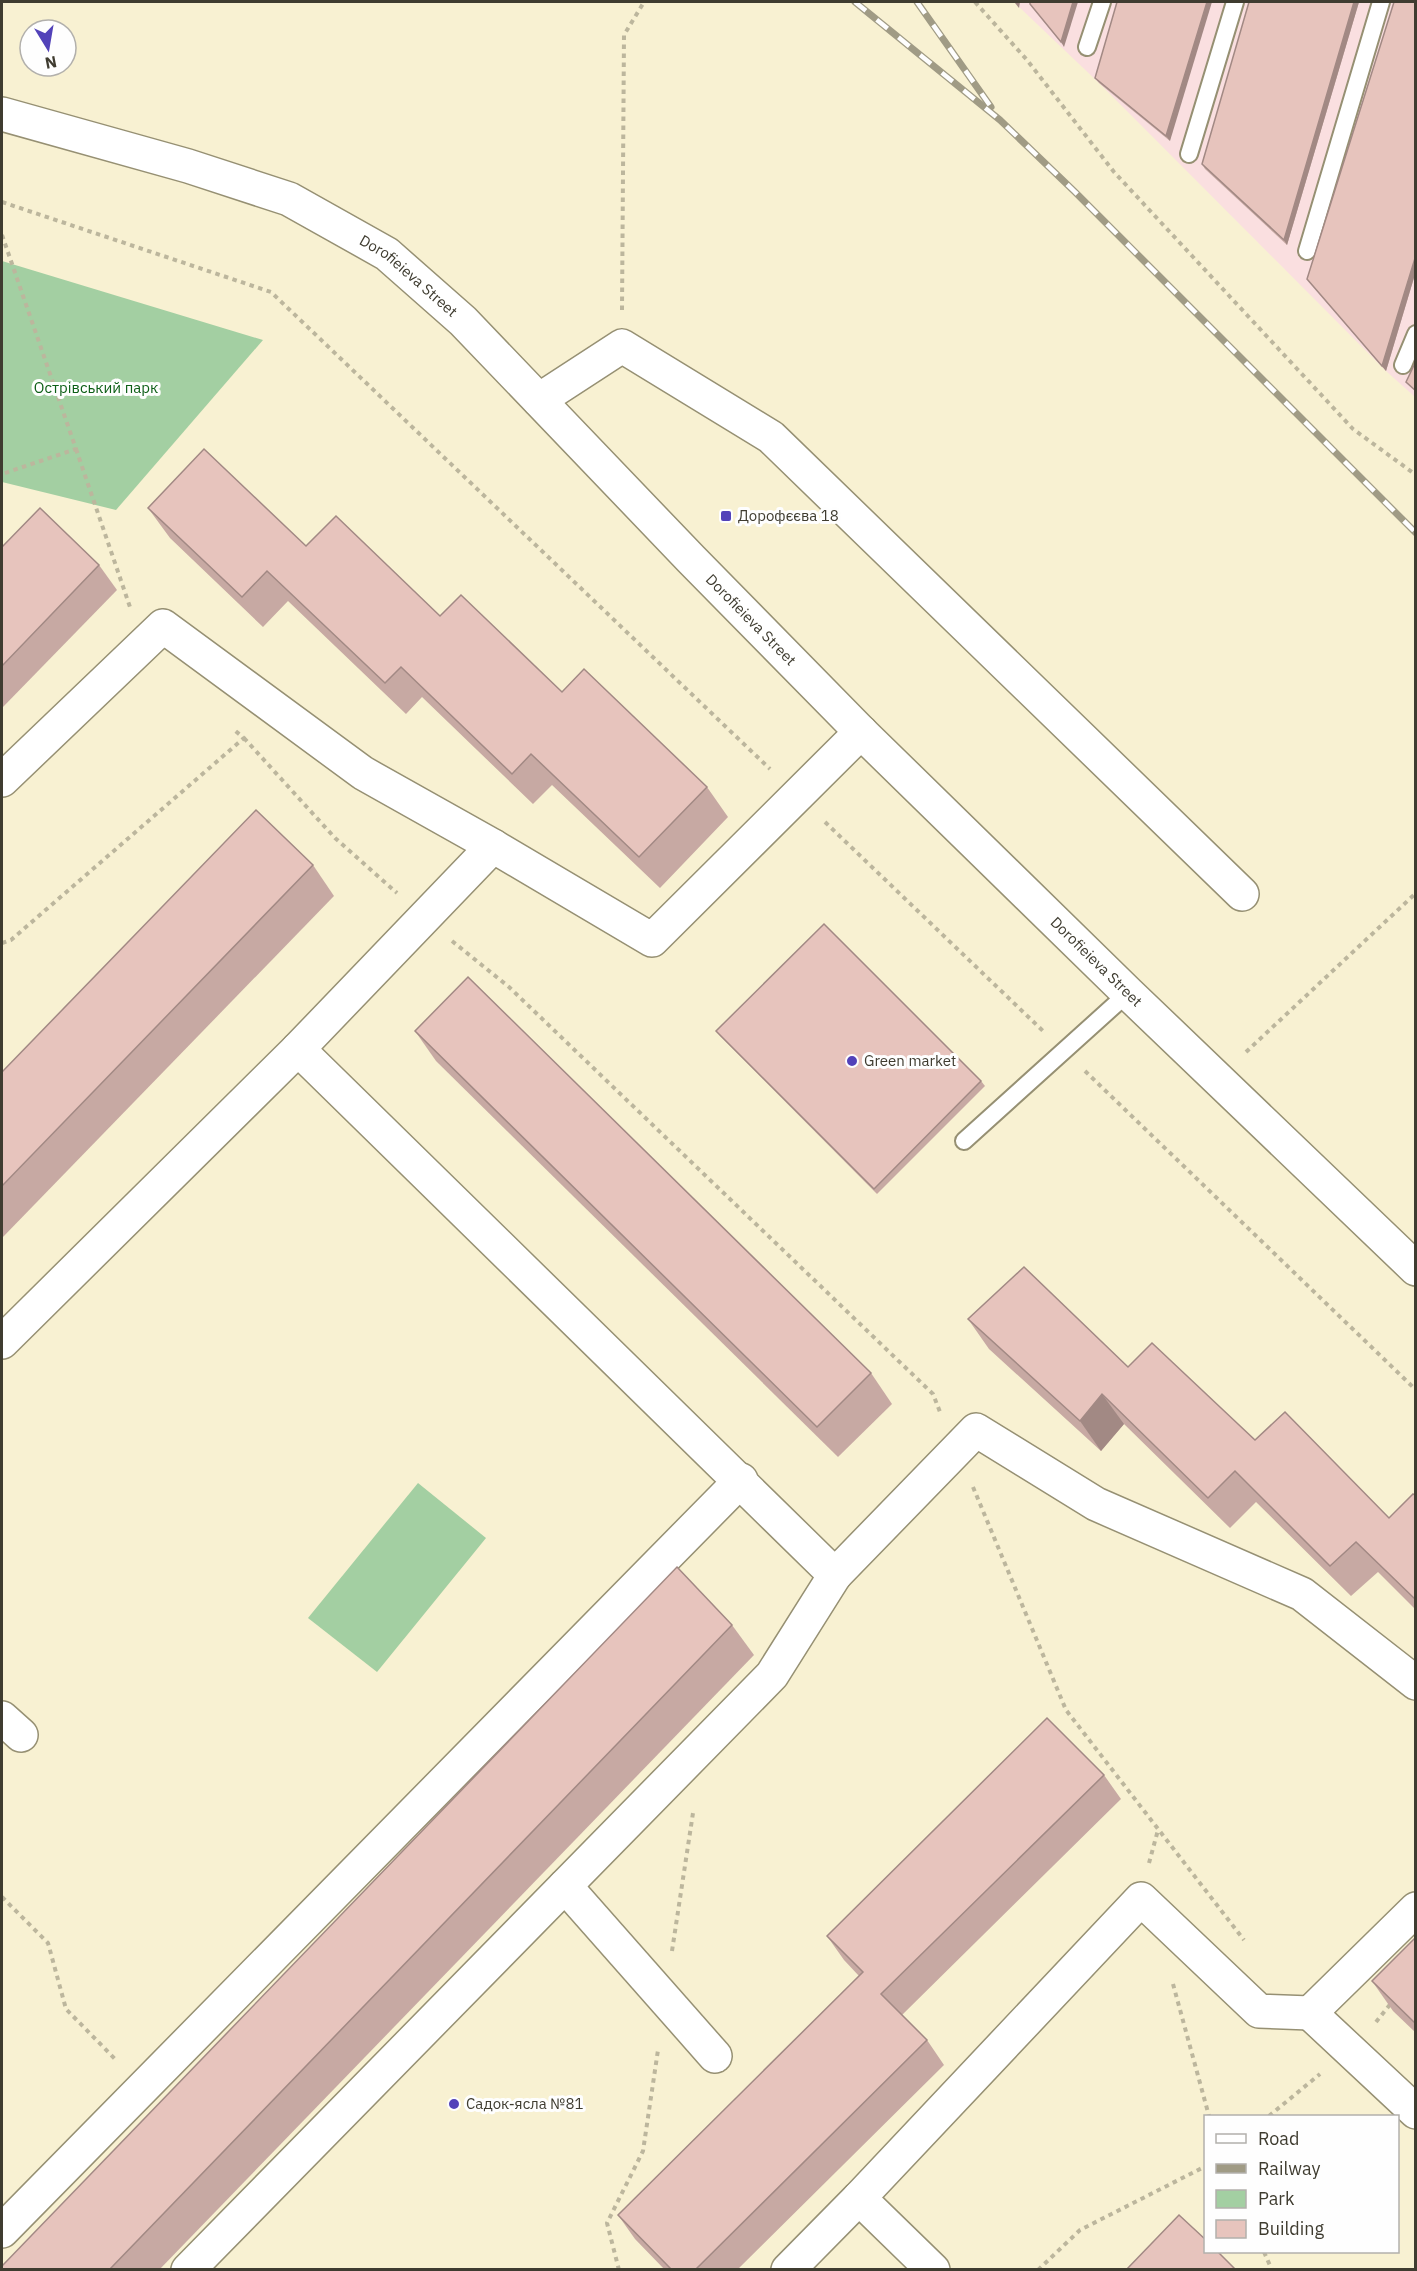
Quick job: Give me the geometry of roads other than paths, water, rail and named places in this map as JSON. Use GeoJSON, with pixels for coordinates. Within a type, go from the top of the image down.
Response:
{"type":"FeatureCollection","features":[{"type":"Feature","properties":{"kind":"street","name":"Dorofieieva Street"},"geometry":{"type":"LineString","coordinates":[[2,114],[188,166],[289,199],[387,254],[464,321],[691,559],[861,732],[1128,993],[1416,1269]]}},
{"type":"Feature","properties":{"kind":"street"},"geometry":{"type":"LineString","coordinates":[[539,400],[622,346],[771,437],[1242,894]]}},
{"type":"Feature","properties":{"kind":"street"},"geometry":{"type":"LineString","coordinates":[[2,780],[163,626],[363,773],[493,846],[652,940],[861,732]]}},
{"type":"Feature","properties":{"kind":"street"},"geometry":{"type":"LineString","coordinates":[[2,1342],[298,1049],[493,846]]}},
{"type":"Feature","properties":{"kind":"street"},"geometry":{"type":"LineString","coordinates":[[298,1049],[741,1480],[835,1575]]}},
{"type":"Feature","properties":{"kind":"street"},"geometry":{"type":"LineString","coordinates":[[189,2270],[772,1675],[835,1575],[976,1430],[1096,1504],[1302,1594],[1416,1683]]}},
{"type":"Feature","properties":{"kind":"street"},"geometry":{"type":"LineString","coordinates":[[2,2231],[741,1480]]}},
{"type":"Feature","properties":{"kind":"street"},"geometry":{"type":"LineString","coordinates":[[565,1886],[715,2056]]}},
{"type":"Feature","properties":{"kind":"street"},"geometry":{"type":"LineString","coordinates":[[788,2270],[859,2198],[1141,1899],[1259,2011],[1310,2013],[1416,2112]]}},
{"type":"Feature","properties":{"kind":"street"},"geometry":{"type":"LineString","coordinates":[[1310,2013],[1416,1909]]}},
{"type":"Feature","properties":{"kind":"street"},"geometry":{"type":"LineString","coordinates":[[859,2198],[933,2270]]}},
{"type":"Feature","properties":{"kind":"lane"},"geometry":{"type":"LineString","coordinates":[[1088,47],[1101,2]]}},
{"type":"Feature","properties":{"kind":"lane"},"geometry":{"type":"LineString","coordinates":[[1190,154],[1235,2]]}},
{"type":"Feature","properties":{"kind":"lane"},"geometry":{"type":"LineString","coordinates":[[1307,251],[1380,2]]}},
{"type":"Feature","properties":{"kind":"lane"},"geometry":{"type":"LineString","coordinates":[[1403,365],[1416,334]]}},
{"type":"Feature","properties":{"kind":"lane"},"geometry":{"type":"LineString","coordinates":[[964,1141],[1128,993]]}},
{"type":"Feature","properties":{"kind":"railway"},"geometry":{"type":"LineString","coordinates":[[855,2],[1000,120],[1416,533]]}},
{"type":"Feature","properties":{"kind":"railway"},"geometry":{"type":"LineString","coordinates":[[917,2],[991,107]]}},
{"type":"Feature","properties":{"kind":"place","name":"Дорофєєва 18"},"geometry":{"type":"Point","coordinates":[726,516]}},
{"type":"Feature","properties":{"kind":"place","name":"Green market"},"geometry":{"type":"Point","coordinates":[852,1061]}},
{"type":"Feature","properties":{"kind":"place","name":"Садок-ясла №81"},"geometry":{"type":"Point","coordinates":[454,2104]}},
{"type":"Feature","properties":{"kind":"park label","name":"Острівський парк"},"geometry":{"type":"Point","coordinates":[96,388]}}]}
